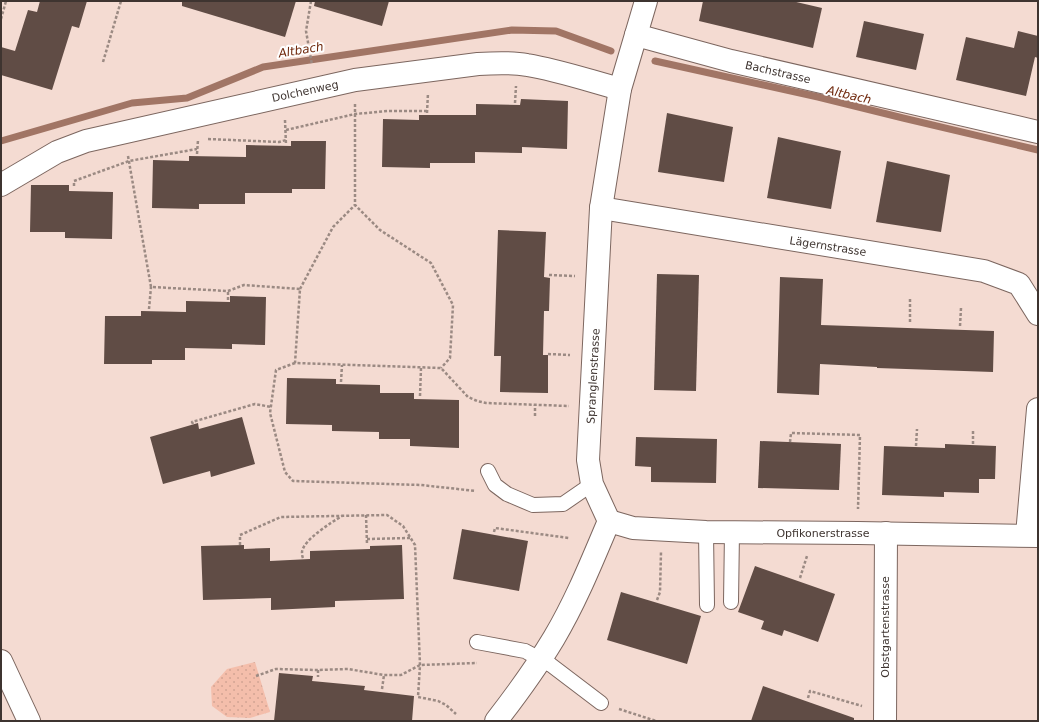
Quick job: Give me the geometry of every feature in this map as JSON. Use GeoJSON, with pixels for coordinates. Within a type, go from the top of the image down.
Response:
{"type":"FeatureCollection","features":[{"type":"Feature","properties":{"kind":"street","name":"Spranglenstrasse"},"geometry":{"type":"LineString","coordinates":[[609,521],[592,484],[588,460],[601,208],[620,89],[646,1]]}},
{"type":"Feature","properties":{"kind":"street","name":"Bachstrasse"},"geometry":{"type":"LineString","coordinates":[[636,35],[731,61],[1038,132]]}},
{"type":"Feature","properties":{"kind":"street","name":"Dolchenweg"},"geometry":{"type":"LineString","coordinates":[[1,185],[57,152],[86,140],[356,80],[478,64],[508,63],[543,68],[620,89]]}},
{"type":"Feature","properties":{"kind":"street","name":"Lägernstrasse"},"geometry":{"type":"LineString","coordinates":[[601,208],[984,271],[1019,284],[1038,314]]}},
{"type":"Feature","properties":{"kind":"street"},"geometry":{"type":"LineString","coordinates":[[1032,536],[1038,409]]}},
{"type":"Feature","properties":{"kind":"street"},"geometry":{"type":"LineString","coordinates":[[496,721],[532,674],[554,637],[582,583],[609,521]]}},
{"type":"Feature","properties":{"kind":"street","name":"Opfikonerstrasse"},"geometry":{"type":"LineString","coordinates":[[609,521],[633,528],[706,532],[886,533],[1032,536]]}},
{"type":"Feature","properties":{"kind":"street","name":"Obstgartenstrasse"},"geometry":{"type":"LineString","coordinates":[[885,721],[886,533]]}},
{"type":"Feature","properties":{"kind":"street"},"geometry":{"type":"LineString","coordinates":[[1,661],[29,721]]}},
{"type":"Feature","properties":{"kind":"lane"},"geometry":{"type":"LineString","coordinates":[[488,471],[495,485],[507,494],[533,504],[564,504],[592,484]]}},
{"type":"Feature","properties":{"kind":"lane"},"geometry":{"type":"LineString","coordinates":[[706,532],[707,605]]}},
{"type":"Feature","properties":{"kind":"lane"},"geometry":{"type":"LineString","coordinates":[[731,602],[732,532]]}},
{"type":"Feature","properties":{"kind":"lane"},"geometry":{"type":"LineString","coordinates":[[477,642],[525,651],[541,659],[601,703]]}},
{"type":"Feature","properties":{"kind":"path"},"geometry":{"type":"LineString","coordinates":[[1,19],[6,1]]}},
{"type":"Feature","properties":{"kind":"path"},"geometry":{"type":"LineString","coordinates":[[103,62],[121,1]]}},
{"type":"Feature","properties":{"kind":"path"},"geometry":{"type":"LineString","coordinates":[[311,1],[306,31],[313,72]]}},
{"type":"Feature","properties":{"kind":"path"},"geometry":{"type":"LineString","coordinates":[[356,80],[356,205],[380,230],[431,263],[453,305],[450,358],[441,368]]}},
{"type":"Feature","properties":{"kind":"path"},"geometry":{"type":"LineString","coordinates":[[286,130],[356,114],[388,111],[427,111]]}},
{"type":"Feature","properties":{"kind":"path"},"geometry":{"type":"LineString","coordinates":[[124,132],[151,287],[149,309]]}},
{"type":"Feature","properties":{"kind":"path"},"geometry":{"type":"LineString","coordinates":[[205,138],[279,142],[286,140]]}},
{"type":"Feature","properties":{"kind":"path"},"geometry":{"type":"LineString","coordinates":[[74,186],[74,181],[129,161],[197,148]]}},
{"type":"Feature","properties":{"kind":"path"},"geometry":{"type":"LineString","coordinates":[[295,363],[300,289],[333,227],[356,205]]}},
{"type":"Feature","properties":{"kind":"path"},"geometry":{"type":"LineString","coordinates":[[549,275],[578,277]]}},
{"type":"Feature","properties":{"kind":"path"},"geometry":{"type":"LineString","coordinates":[[151,287],[228,291],[244,285],[300,289]]}},
{"type":"Feature","properties":{"kind":"path"},"geometry":{"type":"LineString","coordinates":[[228,291],[228,300]]}},
{"type":"Feature","properties":{"kind":"path"},"geometry":{"type":"LineString","coordinates":[[910,299],[910,323]]}},
{"type":"Feature","properties":{"kind":"path"},"geometry":{"type":"LineString","coordinates":[[960,326],[961,308]]}},
{"type":"Feature","properties":{"kind":"path"},"geometry":{"type":"LineString","coordinates":[[548,354],[576,355]]}},
{"type":"Feature","properties":{"kind":"path"},"geometry":{"type":"LineString","coordinates":[[507,494],[421,485],[293,481],[285,472],[270,413],[276,370],[295,363],[441,368],[468,397],[477,401],[486,403],[575,407]]}},
{"type":"Feature","properties":{"kind":"path"},"geometry":{"type":"LineString","coordinates":[[341,382],[342,365]]}},
{"type":"Feature","properties":{"kind":"path"},"geometry":{"type":"LineString","coordinates":[[420,368],[420,396]]}},
{"type":"Feature","properties":{"kind":"path"},"geometry":{"type":"LineString","coordinates":[[193,424],[192,422],[255,404],[271,407]]}},
{"type":"Feature","properties":{"kind":"path"},"geometry":{"type":"LineString","coordinates":[[535,405],[535,416]]}},
{"type":"Feature","properties":{"kind":"path"},"geometry":{"type":"LineString","coordinates":[[916,446],[917,430]]}},
{"type":"Feature","properties":{"kind":"path"},"geometry":{"type":"LineString","coordinates":[[973,431],[973,444]]}},
{"type":"Feature","properties":{"kind":"path"},"geometry":{"type":"LineString","coordinates":[[790,442],[790,433],[860,435],[858,515]]}},
{"type":"Feature","properties":{"kind":"path"},"geometry":{"type":"LineString","coordinates":[[366,515],[367,544]]}},
{"type":"Feature","properties":{"kind":"path"},"geometry":{"type":"LineString","coordinates":[[240,545],[240,535],[281,517],[387,515],[403,526],[415,545],[420,665],[418,697],[438,701],[446,705],[456,714]]}},
{"type":"Feature","properties":{"kind":"path"},"geometry":{"type":"LineString","coordinates":[[303,558],[302,551],[305,544],[321,530],[342,516]]}},
{"type":"Feature","properties":{"kind":"path"},"geometry":{"type":"LineString","coordinates":[[494,532],[495,528],[569,538]]}},
{"type":"Feature","properties":{"kind":"path"},"geometry":{"type":"LineString","coordinates":[[367,539],[411,538]]}},
{"type":"Feature","properties":{"kind":"path"},"geometry":{"type":"LineString","coordinates":[[657,600],[660,592],[662,549]]}},
{"type":"Feature","properties":{"kind":"path"},"geometry":{"type":"LineString","coordinates":[[800,578],[809,552]]}},
{"type":"Feature","properties":{"kind":"path"},"geometry":{"type":"LineString","coordinates":[[256,676],[276,669],[348,669],[384,676],[401,675],[420,665],[478,663]]}},
{"type":"Feature","properties":{"kind":"path"},"geometry":{"type":"LineString","coordinates":[[318,670],[318,677]]}},
{"type":"Feature","properties":{"kind":"path"},"geometry":{"type":"LineString","coordinates":[[382,689],[384,676]]}},
{"type":"Feature","properties":{"kind":"path"},"geometry":{"type":"LineString","coordinates":[[808,698],[810,691],[865,707]]}},
{"type":"Feature","properties":{"kind":"path"},"geometry":{"type":"LineString","coordinates":[[601,703],[627,713],[656,721]]}},
{"type":"Feature","properties":{"kind":"shaded area"},"geometry":{"type":"Polygon","coordinates":[[[255,662],[270,712],[250,718],[227,717],[212,706],[211,687],[227,669],[255,662]]]}},
{"type":"Feature","properties":{"kind":"building"},"geometry":{"type":"Polygon","coordinates":[[[40,1],[87,1],[79,28],[72,26],[52,90],[1,75],[1,47],[15,51],[28,10],[37,12],[40,1]]]}},
{"type":"Feature","properties":{"kind":"building"},"geometry":{"type":"Polygon","coordinates":[[[182,1],[296,1],[285,37],[182,6],[182,1]]]}},
{"type":"Feature","properties":{"kind":"building"},"geometry":{"type":"Polygon","coordinates":[[[315,1],[389,1],[382,26],[314,6],[315,1]]]}},
{"type":"Feature","properties":{"kind":"building"},"geometry":{"type":"Polygon","coordinates":[[[703,1],[792,1],[822,8],[813,48],[699,21],[703,1]]]}},
{"type":"Feature","properties":{"kind":"building"},"geometry":{"type":"Polygon","coordinates":[[[864,21],[924,34],[916,70],[856,57],[864,21]]]}},
{"type":"Feature","properties":{"kind":"building"},"geometry":{"type":"Polygon","coordinates":[[[1018,31],[1038,36],[1038,58],[1035,57],[1026,96],[956,80],[966,37],[1014,48],[1018,31]]]}},
{"type":"Feature","properties":{"kind":"building"},"geometry":{"type":"Polygon","coordinates":[[[521,99],[568,101],[567,149],[522,147],[522,153],[475,152],[475,163],[430,163],[430,168],[382,167],[383,119],[419,120],[419,115],[476,115],[476,104],[520,105],[521,99]]]}},
{"type":"Feature","properties":{"kind":"building"},"geometry":{"type":"Polygon","coordinates":[[[667,113],[733,127],[724,182],[658,172],[667,113]]]}},
{"type":"Feature","properties":{"kind":"building"},"geometry":{"type":"Polygon","coordinates":[[[778,137],[841,151],[831,209],[767,198],[778,137]]]}},
{"type":"Feature","properties":{"kind":"building"},"geometry":{"type":"Polygon","coordinates":[[[291,141],[326,141],[325,189],[292,189],[292,193],[245,193],[245,204],[199,204],[199,209],[152,208],[153,160],[189,161],[189,156],[246,157],[246,145],[291,146],[291,141]]]}},
{"type":"Feature","properties":{"kind":"building"},"geometry":{"type":"Polygon","coordinates":[[[887,161],[950,175],[941,232],[876,222],[887,161]]]}},
{"type":"Feature","properties":{"kind":"building"},"geometry":{"type":"Polygon","coordinates":[[[31,185],[69,185],[69,191],[113,192],[112,239],[65,238],[65,232],[30,232],[31,185]]]}},
{"type":"Feature","properties":{"kind":"building"},"geometry":{"type":"Polygon","coordinates":[[[498,230],[546,232],[544,277],[550,278],[549,311],[544,311],[543,355],[548,355],[548,393],[500,392],[501,356],[494,356],[498,230]]]}},
{"type":"Feature","properties":{"kind":"building"},"geometry":{"type":"Polygon","coordinates":[[[657,274],[699,275],[696,391],[654,390],[657,274]]]}},
{"type":"Feature","properties":{"kind":"building"},"geometry":{"type":"Polygon","coordinates":[[[780,277],[823,279],[821,325],[994,331],[993,372],[877,368],[820,364],[819,395],[777,393],[780,277]]]}},
{"type":"Feature","properties":{"kind":"building"},"geometry":{"type":"Polygon","coordinates":[[[230,296],[266,297],[265,345],[232,344],[232,349],[185,348],[185,360],[152,360],[152,364],[104,364],[105,316],[141,316],[141,311],[186,312],[186,301],[230,302],[230,296]]]}},
{"type":"Feature","properties":{"kind":"building"},"geometry":{"type":"Polygon","coordinates":[[[287,378],[336,379],[336,384],[380,385],[380,393],[414,393],[414,399],[459,400],[459,448],[410,446],[410,439],[379,439],[379,432],[332,431],[332,425],[286,424],[287,378]]]}},
{"type":"Feature","properties":{"kind":"building"},"geometry":{"type":"Polygon","coordinates":[[[242,417],[255,464],[211,477],[210,471],[163,484],[150,437],[198,423],[199,429],[242,417]]]}},
{"type":"Feature","properties":{"kind":"building"},"geometry":{"type":"Polygon","coordinates":[[[636,437],[717,439],[716,483],[651,482],[651,467],[635,466],[636,437]]]}},
{"type":"Feature","properties":{"kind":"building"},"geometry":{"type":"Polygon","coordinates":[[[760,441],[841,444],[839,490],[758,488],[760,441]]]}},
{"type":"Feature","properties":{"kind":"building"},"geometry":{"type":"Polygon","coordinates":[[[945,444],[996,446],[995,479],[979,479],[979,493],[944,492],[944,497],[882,495],[884,446],[945,448],[945,444]]]}},
{"type":"Feature","properties":{"kind":"building"},"geometry":{"type":"Polygon","coordinates":[[[462,529],[528,541],[519,591],[453,579],[462,529]]]}},
{"type":"Feature","properties":{"kind":"building"},"geometry":{"type":"Polygon","coordinates":[[[244,545],[244,549],[270,548],[270,561],[310,559],[310,551],[370,549],[370,546],[402,545],[404,599],[335,601],[335,607],[271,610],[271,598],[203,600],[201,546],[244,545]]]}},
{"type":"Feature","properties":{"kind":"building"},"geometry":{"type":"Polygon","coordinates":[[[755,566],[835,594],[818,642],[784,630],[782,636],[761,629],[764,621],[738,612],[755,566]]]}},
{"type":"Feature","properties":{"kind":"building"},"geometry":{"type":"Polygon","coordinates":[[[621,592],[701,616],[687,664],[607,640],[621,592]]]}},
{"type":"Feature","properties":{"kind":"building"},"geometry":{"type":"Polygon","coordinates":[[[279,673],[313,676],[312,681],[365,686],[364,690],[414,696],[412,721],[274,721],[279,673]]]}},
{"type":"Feature","properties":{"kind":"building"},"geometry":{"type":"Polygon","coordinates":[[[763,686],[854,718],[854,721],[751,721],[763,686]]]}},
{"type":"Feature","properties":{"kind":"waterway","name":"Altbach"},"geometry":{"type":"LineString","coordinates":[[1,141],[132,103],[187,98],[263,67],[512,30],[556,31],[611,51]]}},
{"type":"Feature","properties":{"kind":"waterway","name":"Altbach"},"geometry":{"type":"LineString","coordinates":[[655,61],[818,97],[1038,150]]}}]}
